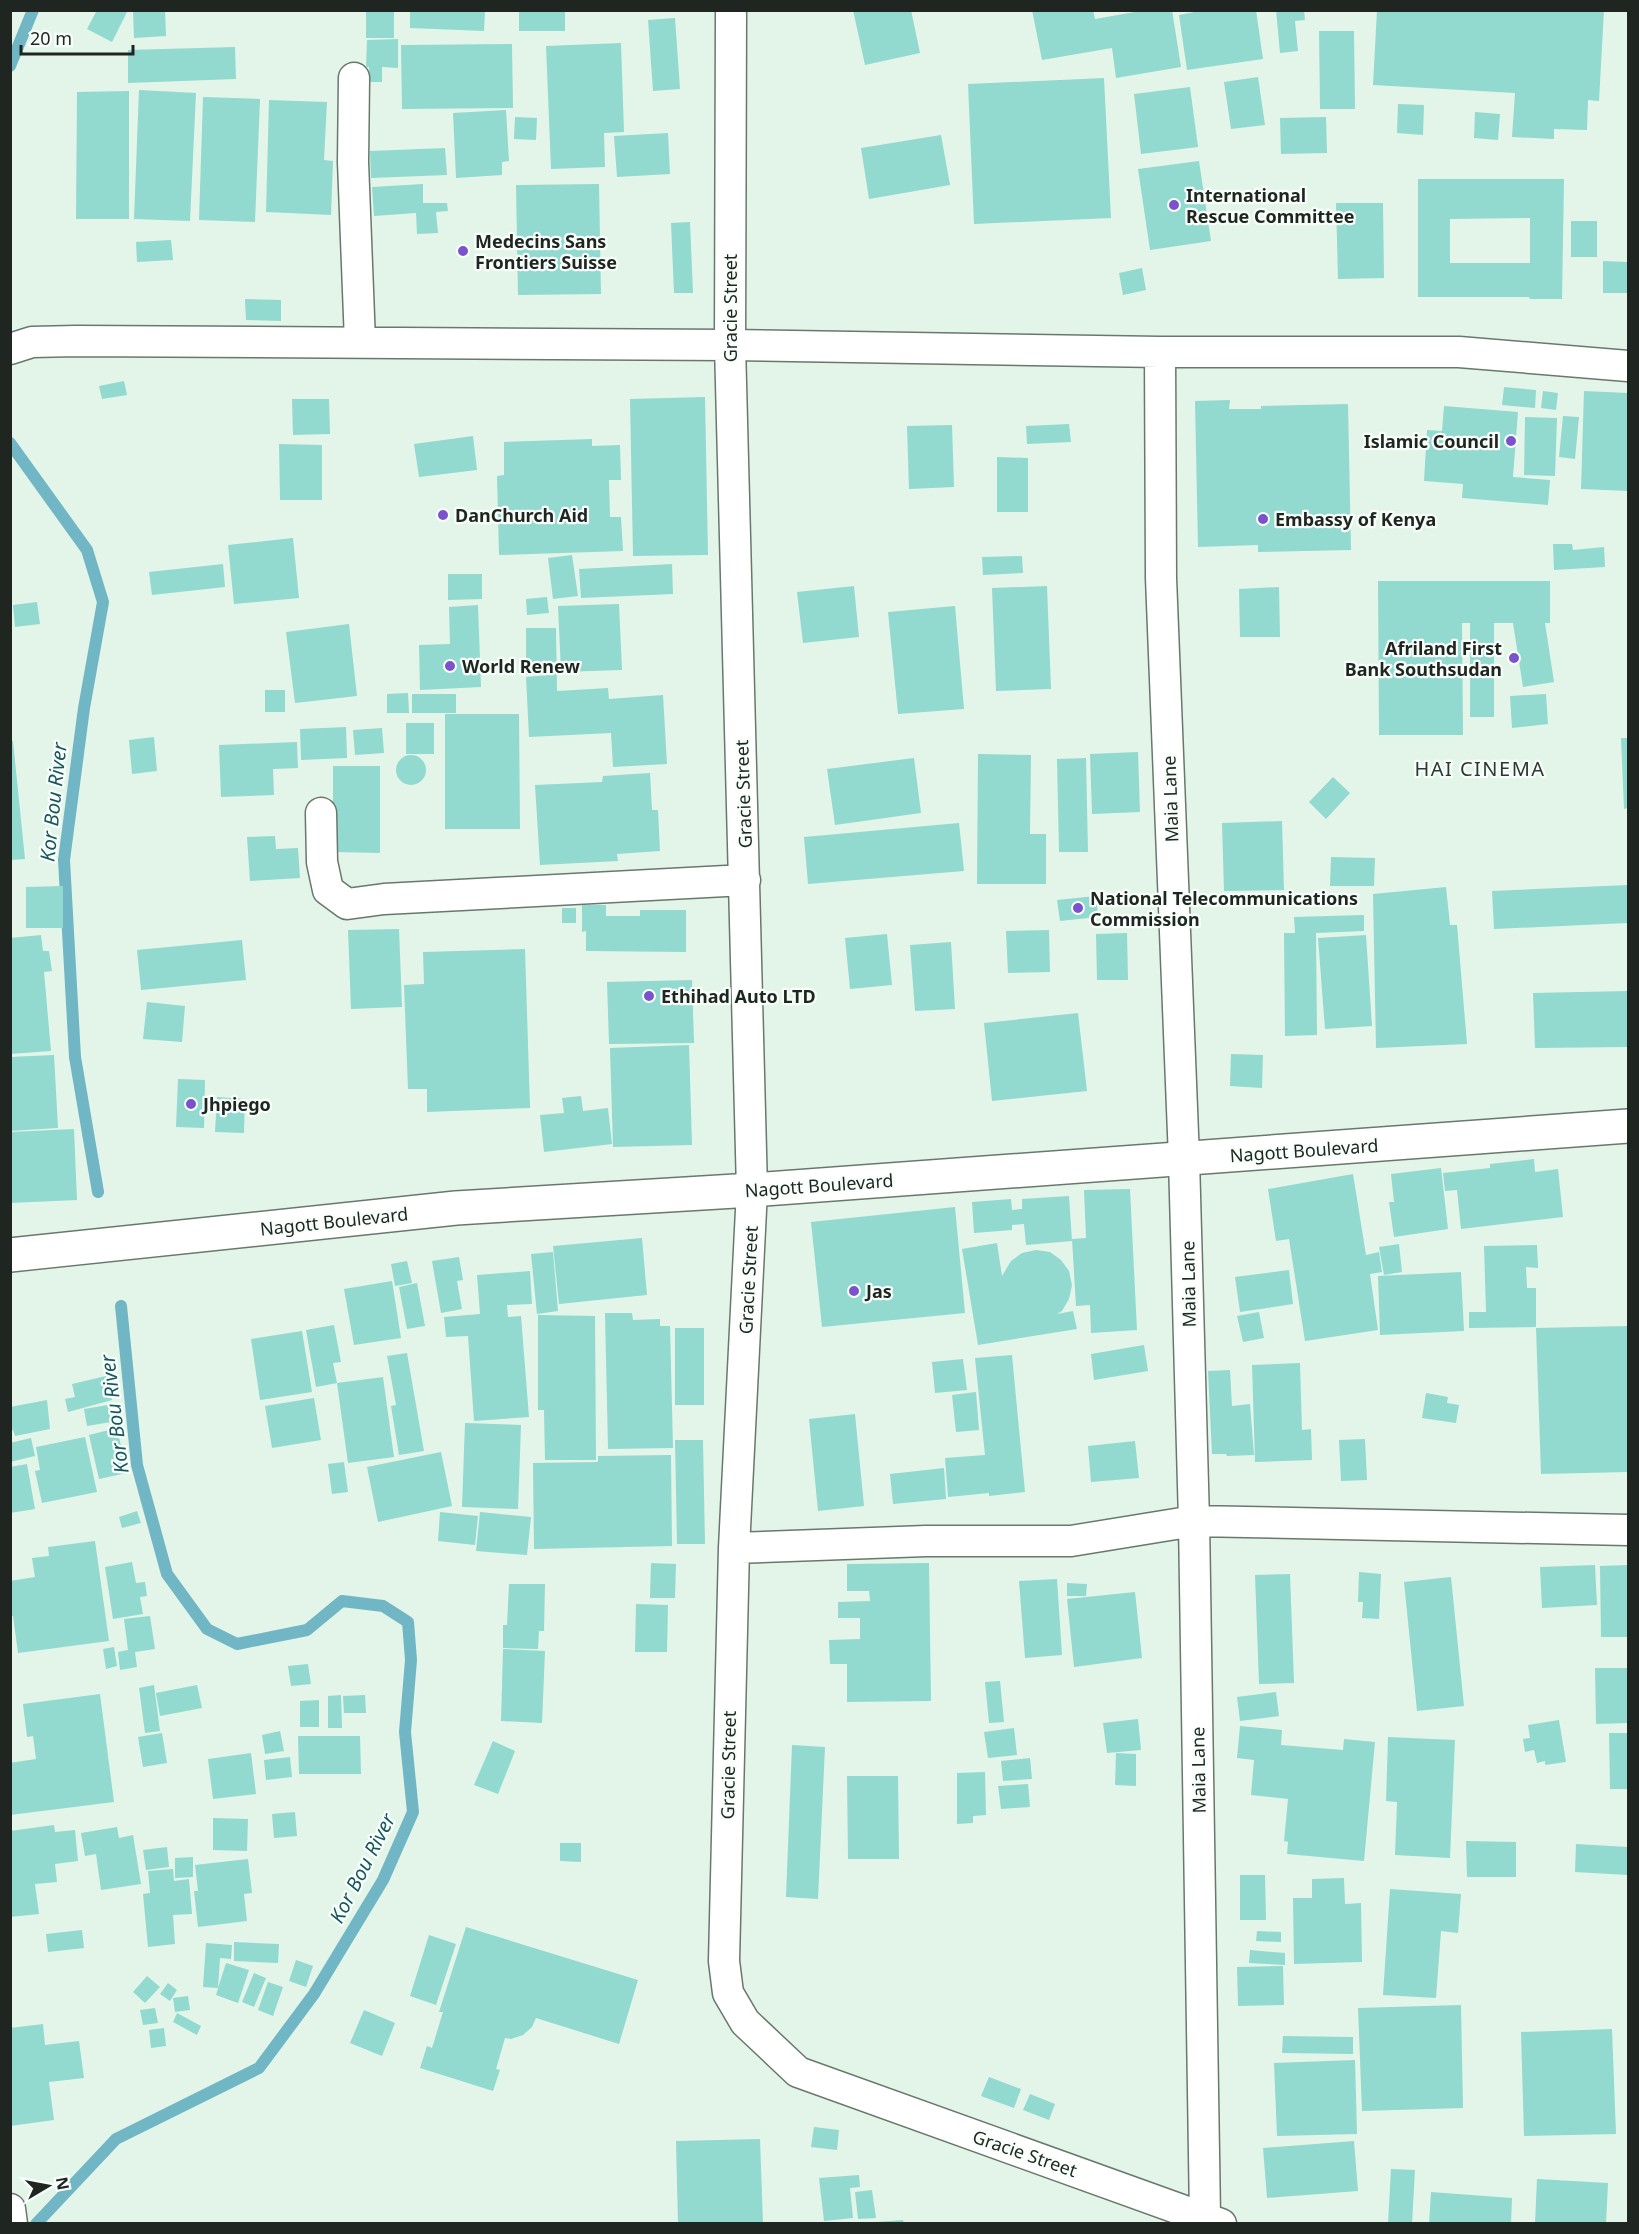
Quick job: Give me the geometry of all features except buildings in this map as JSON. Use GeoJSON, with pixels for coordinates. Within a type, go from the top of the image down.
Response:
{"type":"FeatureCollection","features":[{"type":"Feature","properties":{"kind":"street","name":"Gracie Street"},"geometry":{"type":"LineString","coordinates":[[731,10],[730,345],[752,1190],[734,1548],[724,1961],[728,1993],[745,2022],[798,2072],[1213,2220]]}},
{"type":"Feature","properties":{"kind":"street"},"geometry":{"type":"LineString","coordinates":[[354,78],[353,162],[360,342]]}},
{"type":"Feature","properties":{"kind":"street"},"geometry":{"type":"LineString","coordinates":[[10,349],[32,342],[76,341],[730,345],[1160,352],[1459,352],[1629,366]]}},
{"type":"Feature","properties":{"kind":"street","name":"Maia Lane"},"geometry":{"type":"LineString","coordinates":[[1160,352],[1161,578],[1184,1159],[1213,2220]]}},
{"type":"Feature","properties":{"kind":"street"},"geometry":{"type":"LineString","coordinates":[[321,813],[322,862],[328,890],[347,904],[384,899],[745,880]]}},
{"type":"Feature","properties":{"kind":"street","name":"Nagott Boulevard"},"geometry":{"type":"LineString","coordinates":[[10,1255],[456,1208],[752,1190],[1629,1126]]}},
{"type":"Feature","properties":{"kind":"street"},"geometry":{"type":"LineString","coordinates":[[734,1548],[926,1540],[1071,1540],[1194,1521],[1629,1530]]}},
{"type":"Feature","properties":{"kind":"street"},"geometry":{"type":"LineString","coordinates":[[10,2209],[12,2223]]}},
{"type":"Feature","properties":{"kind":"waterway","name":"Kor Bou River"},"geometry":{"type":"LineString","coordinates":[[10,66],[33,10]]}},
{"type":"Feature","properties":{"kind":"waterway","name":"Kor Bou River"},"geometry":{"type":"LineString","coordinates":[[10,443],[87,550],[103,602],[84,708],[64,860],[75,1057],[98,1192]]}},
{"type":"Feature","properties":{"kind":"waterway","name":"Kor Bou River"},"geometry":{"type":"LineString","coordinates":[[36,2224],[116,2139],[259,2068],[314,1994],[383,1880],[413,1812],[405,1732],[411,1660],[408,1622],[383,1606],[342,1601],[307,1630],[237,1644],[207,1629],[167,1574],[137,1465],[121,1306]]}},
{"type":"Feature","properties":{"kind":"place","name":"International Rescue Committee"},"geometry":{"type":"Point","coordinates":[1174,205]}},
{"type":"Feature","properties":{"kind":"place","name":"Medecins Sans Frontiers Suisse"},"geometry":{"type":"Point","coordinates":[463,251]}},
{"type":"Feature","properties":{"kind":"place","name":"Islamic Council"},"geometry":{"type":"Point","coordinates":[1511,441]}},
{"type":"Feature","properties":{"kind":"place","name":"DanChurch Aid"},"geometry":{"type":"Point","coordinates":[443,515]}},
{"type":"Feature","properties":{"kind":"place","name":"Embassy of Kenya"},"geometry":{"type":"Point","coordinates":[1263,519]}},
{"type":"Feature","properties":{"kind":"place","name":"Afriland First Bank Southsudan"},"geometry":{"type":"Point","coordinates":[1514,658]}},
{"type":"Feature","properties":{"kind":"place","name":"World Renew"},"geometry":{"type":"Point","coordinates":[450,666]}},
{"type":"Feature","properties":{"kind":"place","name":"National Telecommunications Commission"},"geometry":{"type":"Point","coordinates":[1078,908]}},
{"type":"Feature","properties":{"kind":"place","name":"Ethihad Auto LTD"},"geometry":{"type":"Point","coordinates":[649,996]}},
{"type":"Feature","properties":{"kind":"place","name":"Jhpiego"},"geometry":{"type":"Point","coordinates":[191,1104]}},
{"type":"Feature","properties":{"kind":"place","name":"Jas"},"geometry":{"type":"Point","coordinates":[854,1291]}},
{"type":"Feature","properties":{"kind":"district","name":"HAI CINEMA"},"geometry":{"type":"Point","coordinates":[1480,768]}}]}
